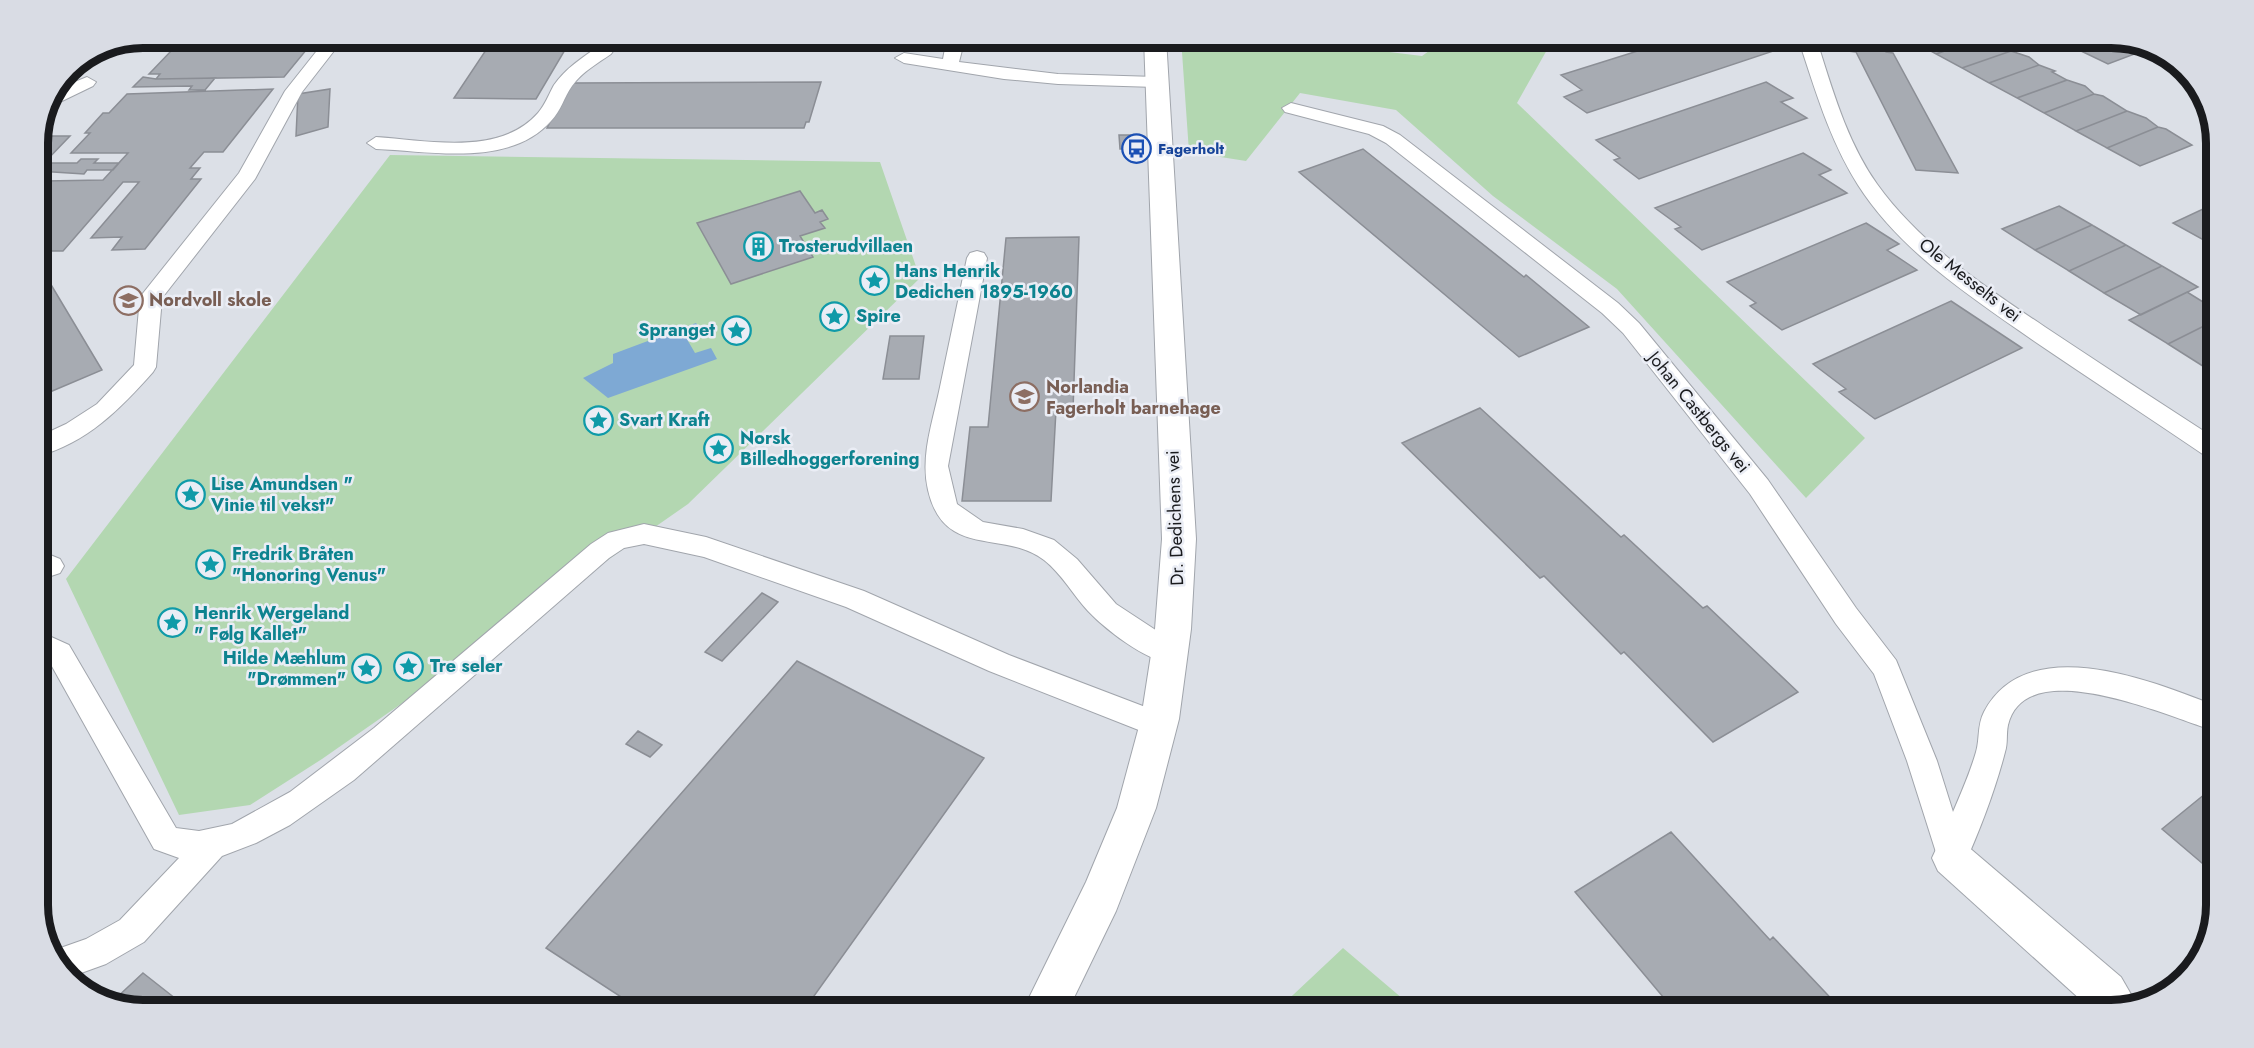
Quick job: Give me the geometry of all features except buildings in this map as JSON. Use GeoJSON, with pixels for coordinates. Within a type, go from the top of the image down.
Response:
{"type":"FeatureCollection","features":[{"type":"Feature","properties":{"kind":"street","name":"Dr. Dedichens vei"},"geometry":{"type":"LineString","coordinates":[[1051,1000],[1083,938],[1117,857],[1145,779],[1159,725],[1177,602],[1179,539],[1155,48]]}},
{"type":"Feature","properties":{"kind":"street"},"geometry":{"type":"LineString","coordinates":[[1952,858],[2106,992],[2111,1000]]}},
{"type":"Feature","properties":{"kind":"lane"},"geometry":{"type":"LineString","coordinates":[[48,442],[74,430],[105,410],[144,367],[151,297],[248,175],[294,90],[327,48]]}},
{"type":"Feature","properties":{"kind":"lane"},"geometry":{"type":"LineString","coordinates":[[950,65],[954,48]]}},
{"type":"Feature","properties":{"kind":"lane","name":"Ole Messelts vei"},"geometry":{"type":"LineString","coordinates":[[1812,48],[1851,158],[1888,209],[1922,244],[2012,315],[2206,444]]}},
{"type":"Feature","properties":{"kind":"lane"},"geometry":{"type":"LineString","coordinates":[[376,143],[469,147],[493,145],[514,138],[536,126],[546,116],[564,83],[605,50]]}},
{"type":"Feature","properties":{"kind":"lane"},"geometry":{"type":"LineString","coordinates":[[904,58],[1004,74],[1058,79],[1156,82]]}},
{"type":"Feature","properties":{"kind":"lane"},"geometry":{"type":"LineString","coordinates":[[62,94],[87,82]]}},
{"type":"Feature","properties":{"kind":"lane","name":"Johan Castbergs vei"},"geometry":{"type":"LineString","coordinates":[[1292,108],[1376,130],[1393,139],[1610,308],[1631,328],[1759,488],[1846,616],[1886,668],[1922,761],[1952,858]]}},
{"type":"Feature","properties":{"kind":"lane"},"geometry":{"type":"LineString","coordinates":[[977,258],[936,466],[941,493],[952,516],[976,531],[1044,546],[1060,557],[1099,604],[1130,631],[1170,654]]}},
{"type":"Feature","properties":{"kind":"lane"},"geometry":{"type":"LineString","coordinates":[[48,647],[59,653],[165,839],[178,845],[214,843],[255,829],[305,799],[356,760],[600,551],[617,540],[644,534],[706,547],[855,599],[999,663],[1159,725]]}},
{"type":"Feature","properties":{"kind":"lane"},"geometry":{"type":"LineString","coordinates":[[1952,858],[1992,746],[1995,719],[2006,701],[2019,690],[2046,681],[2072,679],[2106,682],[2161,698],[2206,715]]}},
{"type":"Feature","properties":{"kind":"lane"},"geometry":{"type":"LineString","coordinates":[[67,961],[94,952],[132,931],[214,843]]}},
{"type":"Feature","properties":{"kind":"green space"},"geometry":{"type":"Polygon","coordinates":[[[1182,48],[1357,48],[1422,56],[1433,48],[1548,48],[1517,103],[1865,438],[1806,498],[1617,289],[1493,196],[1396,110],[1300,93],[1246,161],[1189,152],[1182,48]]]}},
{"type":"Feature","properties":{"kind":"green space"},"geometry":{"type":"Polygon","coordinates":[[[390,155],[880,162],[920,278],[688,504],[322,759],[250,805],[179,815],[66,579],[390,155]]]}},
{"type":"Feature","properties":{"kind":"green space"},"geometry":{"type":"Polygon","coordinates":[[[1343,948],[1404,1000],[1288,1000],[1343,948]]]}},
{"type":"Feature","properties":{"kind":"water"},"geometry":{"type":"Polygon","coordinates":[[[696,323],[704,335],[688,341],[695,353],[711,348],[717,359],[608,398],[583,378],[613,363],[613,354],[696,323]]]}},
{"type":"Feature","properties":{"kind":"place","name":"Fagerholt"},"geometry":{"type":"Point","coordinates":[1137,149]}},
{"type":"Feature","properties":{"kind":"place","name":"Trosterudvillaen"},"geometry":{"type":"Point","coordinates":[758,246]}},
{"type":"Feature","properties":{"kind":"place","name":"Hans Henrik Dedichen 1895-1960"},"geometry":{"type":"Point","coordinates":[874,281]}},
{"type":"Feature","properties":{"kind":"place","name":"Nordvoll skole"},"geometry":{"type":"Point","coordinates":[128,300]}},
{"type":"Feature","properties":{"kind":"place","name":"Spire"},"geometry":{"type":"Point","coordinates":[835,316]}},
{"type":"Feature","properties":{"kind":"place","name":"Spranget"},"geometry":{"type":"Point","coordinates":[736,330]}},
{"type":"Feature","properties":{"kind":"place","name":"Norlandia Fagerholt barnehage"},"geometry":{"type":"Point","coordinates":[1025,397]}},
{"type":"Feature","properties":{"kind":"place","name":"Svart Kraft"},"geometry":{"type":"Point","coordinates":[598,420]}},
{"type":"Feature","properties":{"kind":"place","name":"Norsk Billedhoggerforening"},"geometry":{"type":"Point","coordinates":[719,448]}},
{"type":"Feature","properties":{"kind":"place","name":"Lise Amundsen \" Vinie til vekst\""},"geometry":{"type":"Point","coordinates":[190,494]}},
{"type":"Feature","properties":{"kind":"place","name":"Fredrik Bråten \"Honoring Venus\""},"geometry":{"type":"Point","coordinates":[211,564]}},
{"type":"Feature","properties":{"kind":"place","name":"Henrik Wergeland \" Følg Kallet\""},"geometry":{"type":"Point","coordinates":[173,623]}},
{"type":"Feature","properties":{"kind":"place","name":"Tre seler"},"geometry":{"type":"Point","coordinates":[409,666]}},
{"type":"Feature","properties":{"kind":"place","name":"Hilde Mæhlum \"Drømmen\""},"geometry":{"type":"Point","coordinates":[367,668]}}]}
